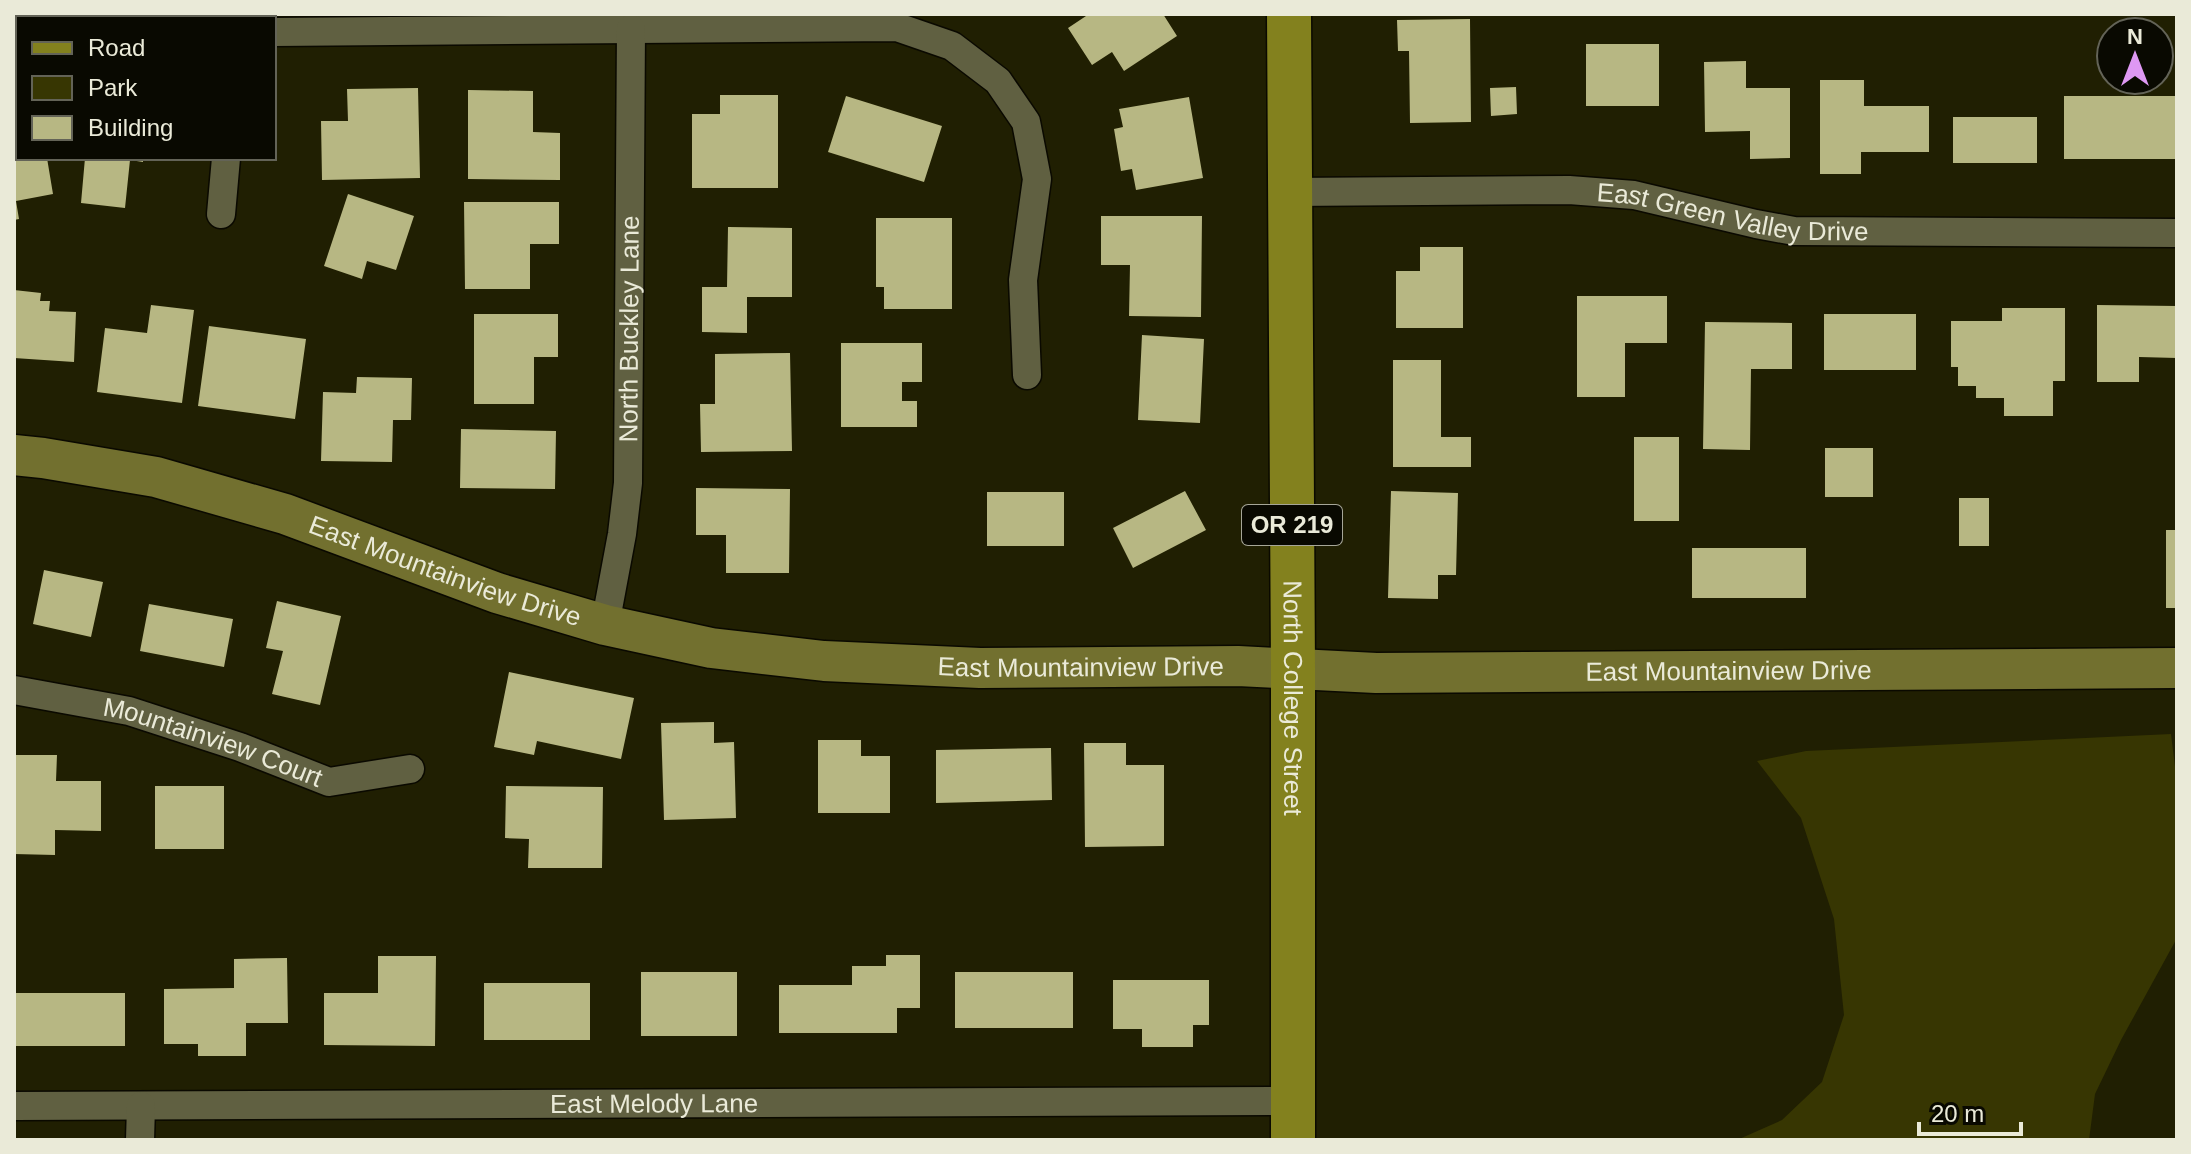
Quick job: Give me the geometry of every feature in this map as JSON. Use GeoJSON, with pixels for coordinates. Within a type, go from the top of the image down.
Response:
{"type":"FeatureCollection","features":[{"type":"Feature","properties":{"kind":"main road","name":"North College Street"},"geometry":{"type":"LineString","coordinates":[[1289,14],[1293,1121]]}},
{"type":"Feature","properties":{"kind":"street"},"geometry":{"type":"LineString","coordinates":[[276,32],[897,27],[952,46],[998,81],[1026,122],[1037,179],[1023,280],[1027,375]]}},
{"type":"Feature","properties":{"kind":"street","name":"North Buckley Lane"},"geometry":{"type":"LineString","coordinates":[[605,625],[628,483],[631,29]]}},
{"type":"Feature","properties":{"kind":"street"},"geometry":{"type":"LineString","coordinates":[[221,214],[226,160]]}},
{"type":"Feature","properties":{"kind":"street","name":"East Green Valley Drive"},"geometry":{"type":"LineString","coordinates":[[1289,192],[1569,190],[1634,195],[1794,231],[2177,233]]}},
{"type":"Feature","properties":{"kind":"street","name":"East Mountainview Drive"},"geometry":{"type":"LineString","coordinates":[[14,455],[156,477],[285,514],[497,593],[605,625],[711,648],[824,661],[980,668],[1238,666],[1376,673],[2177,668]]}},
{"type":"Feature","properties":{"kind":"street","name":"Mountainview Court"},"geometry":{"type":"LineString","coordinates":[[14,690],[129,711],[240,747],[329,782],[410,769]]}},
{"type":"Feature","properties":{"kind":"street","name":"East Melody Lane"},"geometry":{"type":"LineString","coordinates":[[14,1106],[1293,1121]]}},
{"type":"Feature","properties":{"kind":"street"},"geometry":{"type":"LineString","coordinates":[[140,1140],[141,1106]]}},
{"type":"Feature","properties":{"kind":"green space"},"geometry":{"type":"Polygon","coordinates":[[[2171,734],[2177,783],[2177,938],[2095,1094],[2089,1140],[1737,1140],[1782,1120],[1822,1082],[1844,1015],[1834,919],[1801,818],[1757,761],[1806,751],[2171,734]]]}},
{"type":"Feature","properties":{"kind":"building"},"geometry":{"type":"Polygon","coordinates":[[[1089,14],[1163,14],[1177,36],[1124,71],[1112,52],[1092,65],[1068,28],[1089,14]]]}},
{"type":"Feature","properties":{"kind":"building"},"geometry":{"type":"Polygon","coordinates":[[[1470,19],[1471,122],[1410,123],[1409,51],[1398,51],[1397,20],[1470,19]]]}},
{"type":"Feature","properties":{"kind":"building"},"geometry":{"type":"Polygon","coordinates":[[[1586,44],[1659,44],[1659,106],[1586,106],[1586,44]]]}},
{"type":"Feature","properties":{"kind":"building"},"geometry":{"type":"Polygon","coordinates":[[[1746,61],[1746,88],[1790,88],[1790,158],[1750,159],[1750,131],[1705,132],[1704,62],[1746,61]]]}},
{"type":"Feature","properties":{"kind":"building"},"geometry":{"type":"Polygon","coordinates":[[[1820,80],[1864,80],[1864,106],[1929,106],[1929,152],[1861,152],[1861,174],[1820,174],[1820,80]]]}},
{"type":"Feature","properties":{"kind":"building"},"geometry":{"type":"Polygon","coordinates":[[[1516,87],[1517,114],[1491,116],[1490,88],[1516,87]]]}},
{"type":"Feature","properties":{"kind":"building"},"geometry":{"type":"Polygon","coordinates":[[[418,88],[420,178],[322,180],[321,121],[348,121],[347,89],[418,88]]]}},
{"type":"Feature","properties":{"kind":"building"},"geometry":{"type":"Polygon","coordinates":[[[468,90],[533,91],[533,132],[560,133],[560,180],[468,179],[468,90]]]}},
{"type":"Feature","properties":{"kind":"building"},"geometry":{"type":"Polygon","coordinates":[[[720,95],[778,95],[778,188],[692,188],[692,114],[720,114],[720,95]]]}},
{"type":"Feature","properties":{"kind":"building"},"geometry":{"type":"Polygon","coordinates":[[[846,96],[942,126],[924,182],[828,152],[846,96]]]}},
{"type":"Feature","properties":{"kind":"building"},"geometry":{"type":"Polygon","coordinates":[[[2064,96],[2177,96],[2177,159],[2064,159],[2064,96]]]}},
{"type":"Feature","properties":{"kind":"building"},"geometry":{"type":"Polygon","coordinates":[[[1189,97],[1203,178],[1136,190],[1132,169],[1121,171],[1114,129],[1123,127],[1119,109],[1189,97]]]}},
{"type":"Feature","properties":{"kind":"building"},"geometry":{"type":"Polygon","coordinates":[[[1953,117],[2037,117],[2037,163],[1953,163],[1953,117]]]}},
{"type":"Feature","properties":{"kind":"building"},"geometry":{"type":"Polygon","coordinates":[[[14,127],[16,160],[47,160],[53,194],[16,201],[19,219],[14,220],[14,127]]]}},
{"type":"Feature","properties":{"kind":"building"},"geometry":{"type":"Polygon","coordinates":[[[85,160],[130,160],[125,208],[81,203],[85,160]]]}},
{"type":"Feature","properties":{"kind":"building"},"geometry":{"type":"Polygon","coordinates":[[[348,194],[414,216],[396,270],[367,261],[362,279],[324,266],[348,194]]]}},
{"type":"Feature","properties":{"kind":"building"},"geometry":{"type":"Polygon","coordinates":[[[464,202],[559,202],[559,244],[530,244],[530,289],[465,289],[464,202]]]}},
{"type":"Feature","properties":{"kind":"building"},"geometry":{"type":"Polygon","coordinates":[[[1101,216],[1202,216],[1201,317],[1129,316],[1130,265],[1101,265],[1101,216]]]}},
{"type":"Feature","properties":{"kind":"building"},"geometry":{"type":"Polygon","coordinates":[[[876,218],[952,218],[952,309],[884,309],[884,287],[876,287],[876,218]]]}},
{"type":"Feature","properties":{"kind":"building"},"geometry":{"type":"Polygon","coordinates":[[[728,227],[792,228],[792,297],[747,297],[747,333],[702,332],[702,287],[727,287],[728,227]]]}},
{"type":"Feature","properties":{"kind":"building"},"geometry":{"type":"Polygon","coordinates":[[[1420,247],[1463,247],[1463,328],[1396,328],[1396,271],[1420,271],[1420,247]]]}},
{"type":"Feature","properties":{"kind":"building"},"geometry":{"type":"Polygon","coordinates":[[[14,290],[41,293],[40,301],[50,301],[49,311],[76,312],[74,362],[14,358],[14,290]]]}},
{"type":"Feature","properties":{"kind":"building"},"geometry":{"type":"Polygon","coordinates":[[[1577,296],[1667,296],[1667,343],[1625,343],[1625,397],[1577,397],[1577,296]]]}},
{"type":"Feature","properties":{"kind":"building"},"geometry":{"type":"Polygon","coordinates":[[[151,305],[194,310],[182,403],[97,392],[105,328],[147,333],[151,305]]]}},
{"type":"Feature","properties":{"kind":"building"},"geometry":{"type":"Polygon","coordinates":[[[2097,305],[2177,306],[2177,358],[2139,357],[2139,382],[2097,382],[2097,305]]]}},
{"type":"Feature","properties":{"kind":"building"},"geometry":{"type":"Polygon","coordinates":[[[2002,308],[2065,308],[2065,381],[2053,381],[2053,416],[2004,416],[2004,398],[1976,398],[1976,386],[1958,386],[1958,367],[1951,367],[1951,321],[2002,321],[2002,308]]]}},
{"type":"Feature","properties":{"kind":"building"},"geometry":{"type":"Polygon","coordinates":[[[474,314],[558,314],[558,357],[534,357],[534,404],[474,404],[474,314]]]}},
{"type":"Feature","properties":{"kind":"building"},"geometry":{"type":"Polygon","coordinates":[[[1824,314],[1916,314],[1916,370],[1824,370],[1824,314]]]}},
{"type":"Feature","properties":{"kind":"building"},"geometry":{"type":"Polygon","coordinates":[[[1705,322],[1792,323],[1792,369],[1751,369],[1750,450],[1703,449],[1705,322]]]}},
{"type":"Feature","properties":{"kind":"building"},"geometry":{"type":"Polygon","coordinates":[[[209,326],[306,339],[295,419],[198,406],[209,326]]]}},
{"type":"Feature","properties":{"kind":"building"},"geometry":{"type":"Polygon","coordinates":[[[1142,335],[1204,339],[1200,423],[1138,420],[1142,335]]]}},
{"type":"Feature","properties":{"kind":"building"},"geometry":{"type":"Polygon","coordinates":[[[841,343],[922,343],[922,382],[902,382],[902,401],[917,401],[917,427],[841,427],[841,343]]]}},
{"type":"Feature","properties":{"kind":"building"},"geometry":{"type":"Polygon","coordinates":[[[790,353],[792,451],[701,452],[700,404],[715,404],[715,354],[790,353]]]}},
{"type":"Feature","properties":{"kind":"building"},"geometry":{"type":"Polygon","coordinates":[[[1393,360],[1441,360],[1441,437],[1471,437],[1471,467],[1393,467],[1393,360]]]}},
{"type":"Feature","properties":{"kind":"building"},"geometry":{"type":"Polygon","coordinates":[[[357,377],[412,378],[411,420],[393,420],[392,462],[321,461],[323,392],[356,393],[357,377]]]}},
{"type":"Feature","properties":{"kind":"building"},"geometry":{"type":"Polygon","coordinates":[[[461,429],[556,431],[555,489],[460,488],[461,429]]]}},
{"type":"Feature","properties":{"kind":"building"},"geometry":{"type":"Polygon","coordinates":[[[1634,437],[1679,437],[1679,521],[1634,521],[1634,437]]]}},
{"type":"Feature","properties":{"kind":"building"},"geometry":{"type":"Polygon","coordinates":[[[1825,448],[1873,448],[1873,497],[1825,497],[1825,448]]]}},
{"type":"Feature","properties":{"kind":"building"},"geometry":{"type":"Polygon","coordinates":[[[696,488],[790,489],[789,573],[726,573],[726,535],[696,535],[696,488]]]}},
{"type":"Feature","properties":{"kind":"building"},"geometry":{"type":"Polygon","coordinates":[[[1185,491],[1206,530],[1133,568],[1113,528],[1185,491]]]}},
{"type":"Feature","properties":{"kind":"building"},"geometry":{"type":"Polygon","coordinates":[[[1391,491],[1458,493],[1456,575],[1438,575],[1438,599],[1388,598],[1391,491]]]}},
{"type":"Feature","properties":{"kind":"building"},"geometry":{"type":"Polygon","coordinates":[[[987,492],[1064,492],[1064,546],[987,546],[987,492]]]}},
{"type":"Feature","properties":{"kind":"building"},"geometry":{"type":"Polygon","coordinates":[[[1959,498],[1989,498],[1989,546],[1959,546],[1959,498]]]}},
{"type":"Feature","properties":{"kind":"building"},"geometry":{"type":"Polygon","coordinates":[[[2166,530],[2177,530],[2177,608],[2166,608],[2166,530]]]}},
{"type":"Feature","properties":{"kind":"building"},"geometry":{"type":"Polygon","coordinates":[[[1692,548],[1806,548],[1806,598],[1692,598],[1692,548]]]}},
{"type":"Feature","properties":{"kind":"building"},"geometry":{"type":"Polygon","coordinates":[[[44,570],[103,582],[91,637],[33,624],[44,570]]]}},
{"type":"Feature","properties":{"kind":"building"},"geometry":{"type":"Polygon","coordinates":[[[277,601],[341,616],[320,705],[272,694],[283,651],[266,648],[277,601]]]}},
{"type":"Feature","properties":{"kind":"building"},"geometry":{"type":"Polygon","coordinates":[[[149,604],[233,619],[224,667],[140,651],[149,604]]]}},
{"type":"Feature","properties":{"kind":"building"},"geometry":{"type":"Polygon","coordinates":[[[509,672],[634,698],[621,759],[537,741],[534,755],[494,747],[509,672]]]}},
{"type":"Feature","properties":{"kind":"building"},"geometry":{"type":"Polygon","coordinates":[[[714,722],[714,743],[734,742],[736,818],[664,820],[661,723],[714,722]]]}},
{"type":"Feature","properties":{"kind":"building"},"geometry":{"type":"Polygon","coordinates":[[[818,740],[861,740],[861,756],[890,756],[890,813],[818,813],[818,740]]]}},
{"type":"Feature","properties":{"kind":"building"},"geometry":{"type":"Polygon","coordinates":[[[1084,743],[1126,743],[1126,765],[1164,765],[1164,846],[1085,847],[1084,743]]]}},
{"type":"Feature","properties":{"kind":"building"},"geometry":{"type":"Polygon","coordinates":[[[1051,748],[1052,800],[936,803],[936,750],[1051,748]]]}},
{"type":"Feature","properties":{"kind":"building"},"geometry":{"type":"Polygon","coordinates":[[[14,755],[57,755],[56,781],[101,781],[101,831],[55,830],[55,855],[14,854],[14,755]]]}},
{"type":"Feature","properties":{"kind":"building"},"geometry":{"type":"Polygon","coordinates":[[[155,786],[224,786],[224,849],[155,849],[155,786]]]}},
{"type":"Feature","properties":{"kind":"building"},"geometry":{"type":"Polygon","coordinates":[[[506,786],[603,787],[602,868],[528,868],[529,839],[505,838],[506,786]]]}},
{"type":"Feature","properties":{"kind":"building"},"geometry":{"type":"Polygon","coordinates":[[[886,955],[920,955],[920,1008],[897,1008],[897,1033],[779,1033],[779,985],[852,985],[852,966],[886,966],[886,955]]]}},
{"type":"Feature","properties":{"kind":"building"},"geometry":{"type":"Polygon","coordinates":[[[378,956],[436,956],[435,1046],[324,1045],[324,993],[378,993],[378,956]]]}},
{"type":"Feature","properties":{"kind":"building"},"geometry":{"type":"Polygon","coordinates":[[[287,958],[288,1023],[246,1023],[246,1056],[198,1056],[198,1044],[164,1044],[164,989],[234,988],[234,959],[287,958]]]}},
{"type":"Feature","properties":{"kind":"building"},"geometry":{"type":"Polygon","coordinates":[[[641,972],[737,972],[737,1036],[641,1036],[641,972]]]}},
{"type":"Feature","properties":{"kind":"building"},"geometry":{"type":"Polygon","coordinates":[[[955,972],[1073,972],[1073,1028],[955,1028],[955,972]]]}},
{"type":"Feature","properties":{"kind":"building"},"geometry":{"type":"Polygon","coordinates":[[[1113,980],[1209,980],[1209,1025],[1193,1025],[1193,1047],[1142,1047],[1142,1029],[1113,1029],[1113,980]]]}},
{"type":"Feature","properties":{"kind":"building"},"geometry":{"type":"Polygon","coordinates":[[[484,983],[590,983],[590,1040],[484,1040],[484,983]]]}},
{"type":"Feature","properties":{"kind":"building"},"geometry":{"type":"Polygon","coordinates":[[[14,993],[125,993],[125,1046],[14,1046],[14,993]]]}}]}
